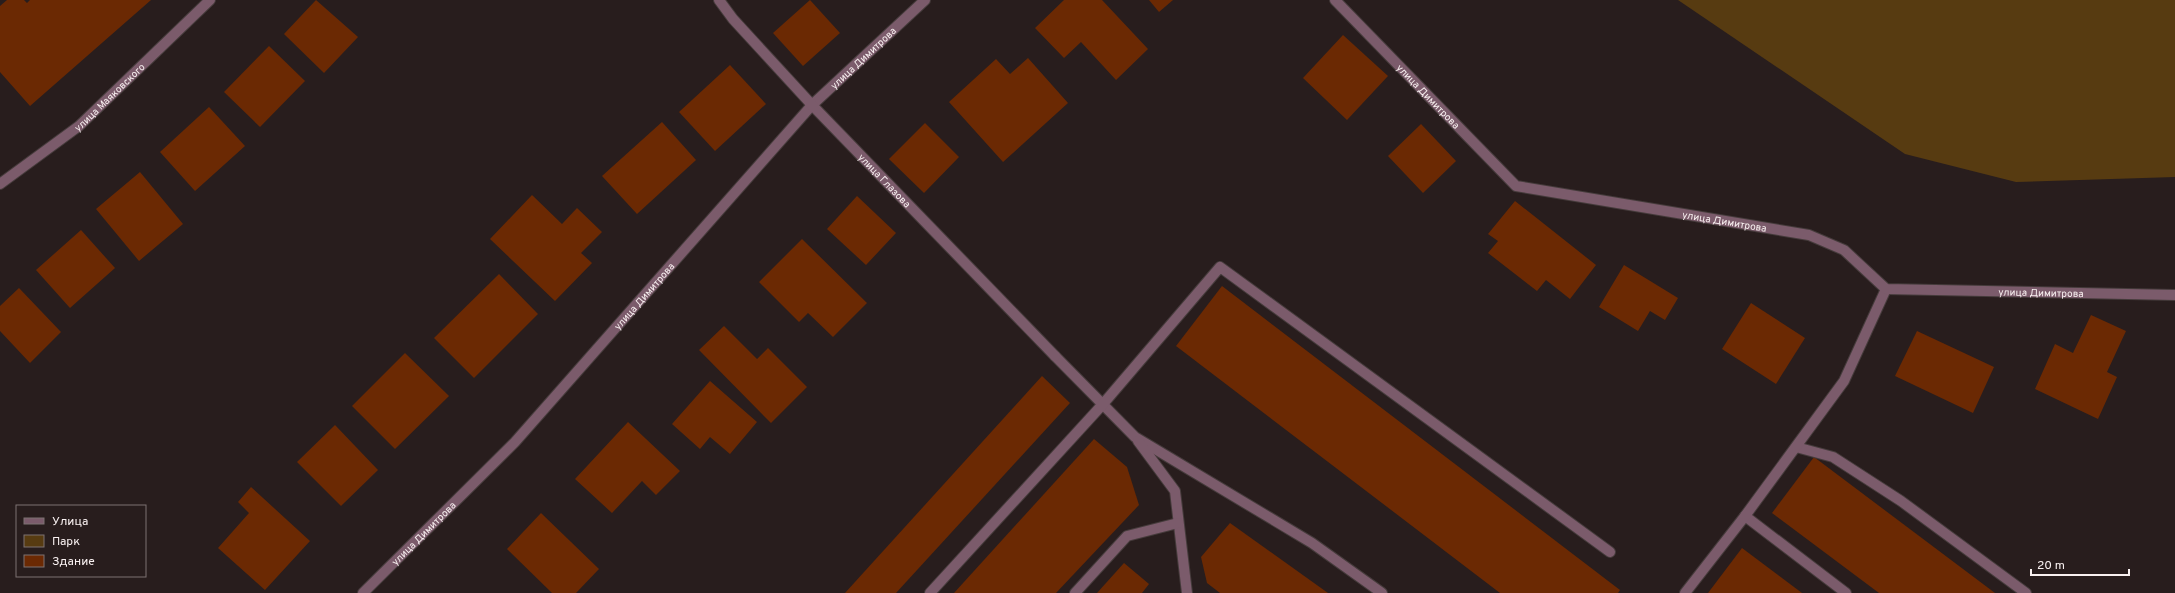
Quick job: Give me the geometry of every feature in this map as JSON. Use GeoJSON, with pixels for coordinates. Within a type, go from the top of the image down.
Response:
{"type":"FeatureCollection","features":[{"type":"Feature","properties":{"kind":"street","name":"улица Маяковского"},"geometry":{"type":"LineString","coordinates":[[0,184],[79,126],[210,0]]}},
{"type":"Feature","properties":{"kind":"street","name":"улица Глазова"},"geometry":{"type":"LineString","coordinates":[[719,0],[733,19],[812,105],[1135,437]]}},
{"type":"Feature","properties":{"kind":"street","name":"улица Димитрова"},"geometry":{"type":"LineString","coordinates":[[363,593],[515,442],[812,105],[925,0]]}},
{"type":"Feature","properties":{"kind":"street","name":"улица Димитрова"},"geometry":{"type":"LineString","coordinates":[[1335,0],[1516,186],[1809,235],[1844,250],[1886,289],[2175,295]]}},
{"type":"Feature","properties":{"kind":"street"},"geometry":{"type":"LineString","coordinates":[[930,593],[1103,404],[1220,267],[1610,552]]}},
{"type":"Feature","properties":{"kind":"street"},"geometry":{"type":"LineString","coordinates":[[1685,593],[1745,516],[1844,381],[1886,289]]}},
{"type":"Feature","properties":{"kind":"street"},"geometry":{"type":"LineString","coordinates":[[1135,437],[1174,491],[1188,593]]}},
{"type":"Feature","properties":{"kind":"street"},"geometry":{"type":"LineString","coordinates":[[1135,437],[1312,544],[1382,593]]}},
{"type":"Feature","properties":{"kind":"street"},"geometry":{"type":"LineString","coordinates":[[1796,447],[1833,457],[1901,501],[2026,593]]}},
{"type":"Feature","properties":{"kind":"street"},"geometry":{"type":"LineString","coordinates":[[1745,516],[1846,593]]}},
{"type":"Feature","properties":{"kind":"street"},"geometry":{"type":"LineString","coordinates":[[1075,593],[1127,536],[1178,522]]}},
{"type":"Feature","properties":{"kind":"green space"},"geometry":{"type":"Polygon","coordinates":[[[1678,0],[2175,0],[2175,177],[2016,182],[1905,154],[1678,0]]]}},
{"type":"Feature","properties":{"kind":"building"},"geometry":{"type":"Polygon","coordinates":[[[7,0],[24,0],[27,3],[30,0],[151,0],[30,106],[0,72],[0,6],[7,0]]]}},
{"type":"Feature","properties":{"kind":"building"},"geometry":{"type":"Polygon","coordinates":[[[316,0],[358,37],[324,73],[284,34],[316,0]]]}},
{"type":"Feature","properties":{"kind":"building"},"geometry":{"type":"Polygon","coordinates":[[[810,0],[840,33],[803,66],[773,33],[810,0]]]}},
{"type":"Feature","properties":{"kind":"building"},"geometry":{"type":"Polygon","coordinates":[[[1064,0],[1102,0],[1148,49],[1116,80],[1081,42],[1064,58],[1035,28],[1064,0]]]}},
{"type":"Feature","properties":{"kind":"building"},"geometry":{"type":"Polygon","coordinates":[[[1149,0],[1173,0],[1159,12],[1149,0]]]}},
{"type":"Feature","properties":{"kind":"building"},"geometry":{"type":"Polygon","coordinates":[[[1343,35],[1388,76],[1347,120],[1303,78],[1343,35]]]}},
{"type":"Feature","properties":{"kind":"building"},"geometry":{"type":"Polygon","coordinates":[[[269,46],[305,81],[260,127],[224,92],[269,46]]]}},
{"type":"Feature","properties":{"kind":"building"},"geometry":{"type":"Polygon","coordinates":[[[1028,58],[1068,103],[1003,162],[949,102],[996,59],[1010,74],[1028,58]]]}},
{"type":"Feature","properties":{"kind":"building"},"geometry":{"type":"Polygon","coordinates":[[[730,65],[766,104],[715,151],[679,112],[730,65]]]}},
{"type":"Feature","properties":{"kind":"building"},"geometry":{"type":"Polygon","coordinates":[[[209,107],[245,146],[195,191],[160,152],[209,107]]]}},
{"type":"Feature","properties":{"kind":"building"},"geometry":{"type":"Polygon","coordinates":[[[662,122],[696,160],[637,214],[602,176],[662,122]]]}},
{"type":"Feature","properties":{"kind":"building"},"geometry":{"type":"Polygon","coordinates":[[[925,123],[959,157],[924,193],[889,159],[925,123]]]}},
{"type":"Feature","properties":{"kind":"building"},"geometry":{"type":"Polygon","coordinates":[[[1421,124],[1456,161],[1423,193],[1388,156],[1421,124]]]}},
{"type":"Feature","properties":{"kind":"building"},"geometry":{"type":"Polygon","coordinates":[[[140,172],[183,224],[139,261],[96,209],[140,172]]]}},
{"type":"Feature","properties":{"kind":"building"},"geometry":{"type":"Polygon","coordinates":[[[532,195],[562,224],[577,208],[602,232],[581,253],[592,263],[555,301],[490,239],[532,195]]]}},
{"type":"Feature","properties":{"kind":"building"},"geometry":{"type":"Polygon","coordinates":[[[857,196],[896,233],[866,265],[827,229],[857,196]]]}},
{"type":"Feature","properties":{"kind":"building"},"geometry":{"type":"Polygon","coordinates":[[[1515,201],[1596,265],[1570,299],[1546,280],[1537,291],[1488,253],[1498,241],[1488,234],[1515,201]]]}},
{"type":"Feature","properties":{"kind":"building"},"geometry":{"type":"Polygon","coordinates":[[[81,230],[115,268],[70,308],[36,270],[81,230]]]}},
{"type":"Feature","properties":{"kind":"building"},"geometry":{"type":"Polygon","coordinates":[[[802,239],[867,303],[833,337],[808,313],[799,322],[759,282],[802,239]]]}},
{"type":"Feature","properties":{"kind":"building"},"geometry":{"type":"Polygon","coordinates":[[[1624,265],[1678,298],[1665,320],[1650,311],[1638,331],[1599,307],[1624,265]]]}},
{"type":"Feature","properties":{"kind":"building"},"geometry":{"type":"Polygon","coordinates":[[[499,274],[538,314],[474,378],[434,338],[499,274]]]}},
{"type":"Feature","properties":{"kind":"building"},"geometry":{"type":"Polygon","coordinates":[[[1222,286],[1620,590],[1618,593],[1500,593],[1176,346],[1222,286]]]}},
{"type":"Feature","properties":{"kind":"building"},"geometry":{"type":"Polygon","coordinates":[[[19,288],[61,332],[30,363],[0,331],[0,306],[19,288]]]}},
{"type":"Feature","properties":{"kind":"building"},"geometry":{"type":"Polygon","coordinates":[[[1751,303],[1805,338],[1776,384],[1722,349],[1751,303]]]}},
{"type":"Feature","properties":{"kind":"building"},"geometry":{"type":"Polygon","coordinates":[[[2091,315],[2126,331],[2107,372],[2117,377],[2098,419],[2035,389],[2055,344],[2073,353],[2091,315]]]}},
{"type":"Feature","properties":{"kind":"building"},"geometry":{"type":"Polygon","coordinates":[[[724,326],[757,359],[768,348],[807,387],[771,423],[699,350],[724,326]]]}},
{"type":"Feature","properties":{"kind":"building"},"geometry":{"type":"Polygon","coordinates":[[[1917,331],[1994,367],[1973,413],[1895,376],[1917,331]]]}},
{"type":"Feature","properties":{"kind":"building"},"geometry":{"type":"Polygon","coordinates":[[[405,353],[449,396],[395,449],[352,406],[405,353]]]}},
{"type":"Feature","properties":{"kind":"building"},"geometry":{"type":"Polygon","coordinates":[[[1042,376],[1070,403],[896,593],[845,593],[1042,376]]]}},
{"type":"Feature","properties":{"kind":"building"},"geometry":{"type":"Polygon","coordinates":[[[710,381],[757,422],[730,454],[710,437],[700,449],[672,424],[710,381]]]}},
{"type":"Feature","properties":{"kind":"building"},"geometry":{"type":"Polygon","coordinates":[[[628,422],[680,471],[656,495],[642,481],[612,513],[575,479],[628,422]]]}},
{"type":"Feature","properties":{"kind":"building"},"geometry":{"type":"Polygon","coordinates":[[[335,425],[378,470],[341,506],[297,462],[335,425]]]}},
{"type":"Feature","properties":{"kind":"building"},"geometry":{"type":"Polygon","coordinates":[[[1094,439],[1127,467],[1139,505],[1056,593],[954,593],[1094,439]]]}},
{"type":"Feature","properties":{"kind":"building"},"geometry":{"type":"Polygon","coordinates":[[[1814,457],[1995,593],[1879,593],[1772,513],[1814,457]]]}},
{"type":"Feature","properties":{"kind":"building"},"geometry":{"type":"Polygon","coordinates":[[[251,487],[310,541],[265,590],[218,548],[249,513],[238,502],[251,487]]]}},
{"type":"Feature","properties":{"kind":"building"},"geometry":{"type":"Polygon","coordinates":[[[541,513],[599,569],[576,593],[552,593],[507,549],[541,513]]]}},
{"type":"Feature","properties":{"kind":"building"},"geometry":{"type":"Polygon","coordinates":[[[1230,523],[1328,593],[1220,593],[1207,583],[1201,557],[1230,523]]]}},
{"type":"Feature","properties":{"kind":"building"},"geometry":{"type":"Polygon","coordinates":[[[1742,548],[1802,593],[1708,593],[1742,548]]]}},
{"type":"Feature","properties":{"kind":"building"},"geometry":{"type":"Polygon","coordinates":[[[1124,563],[1149,584],[1142,593],[1097,593],[1124,563]]]}}]}
